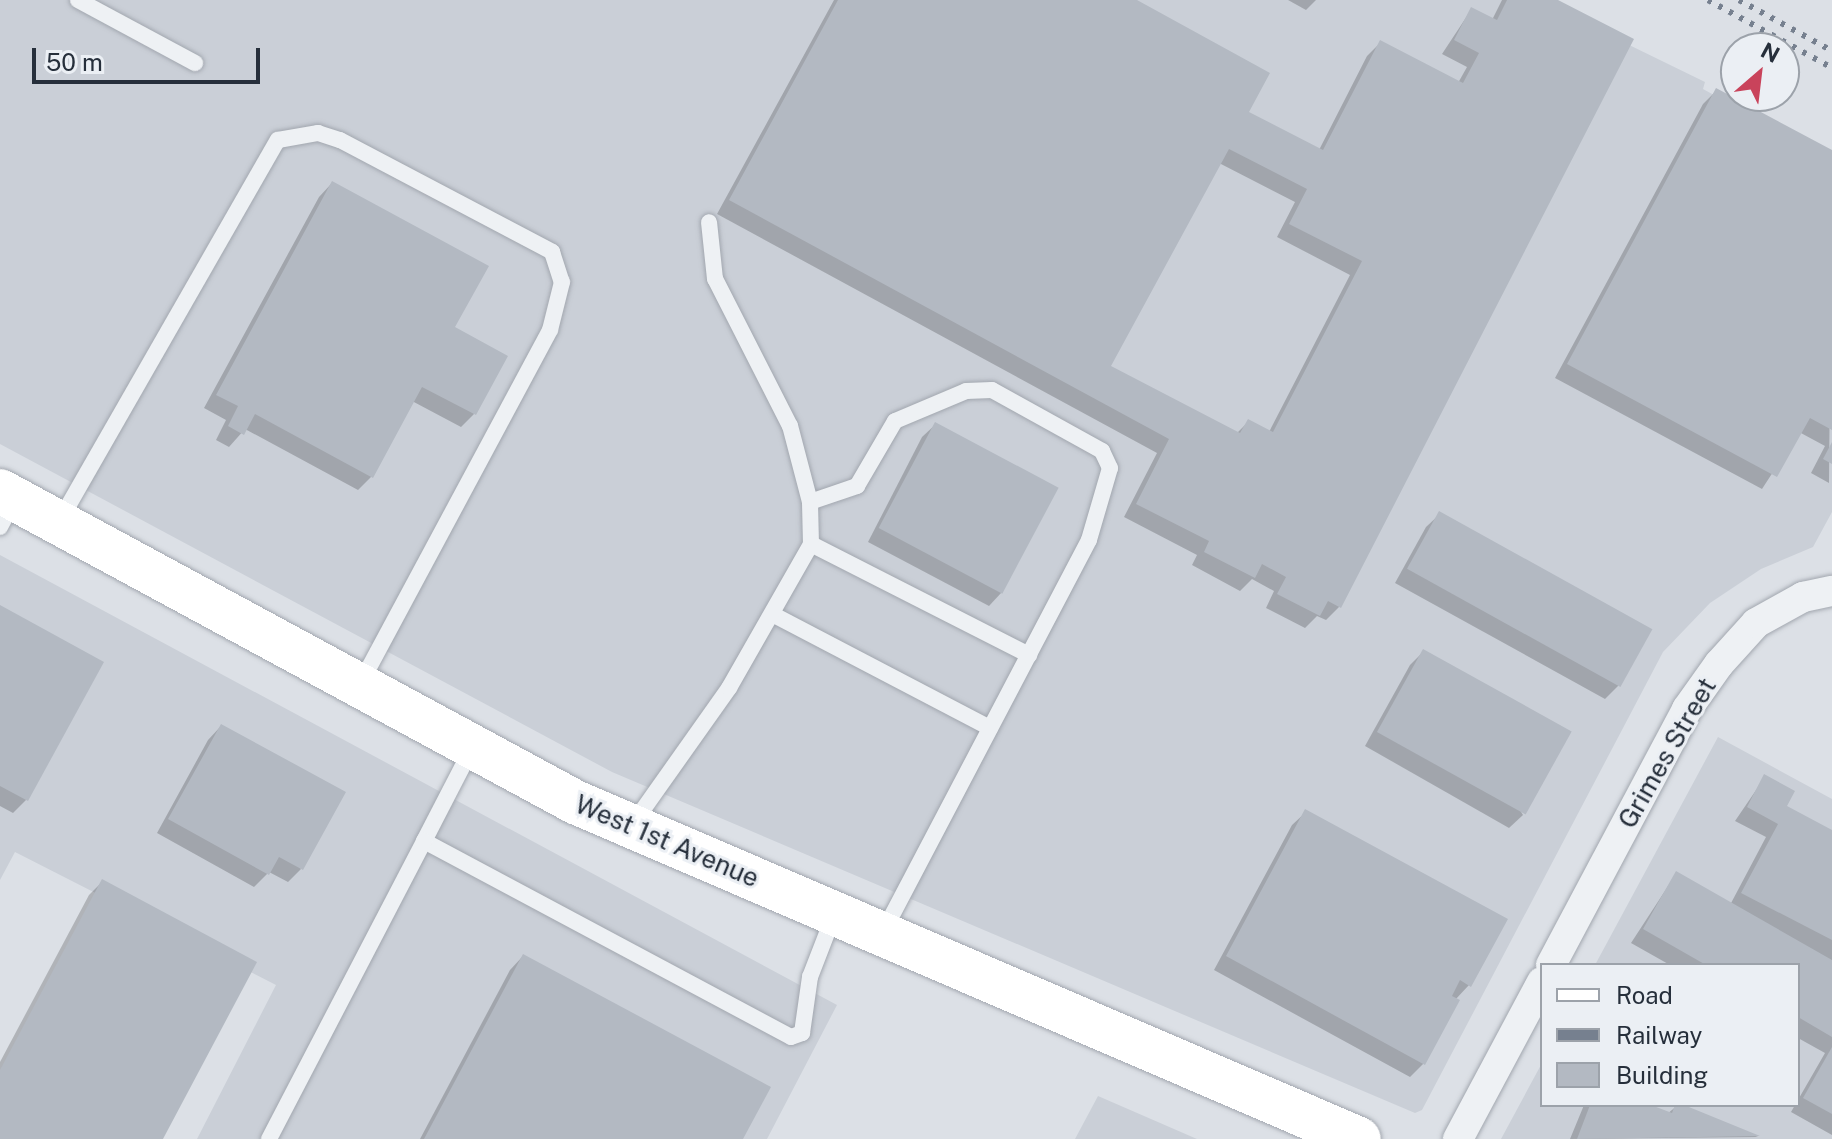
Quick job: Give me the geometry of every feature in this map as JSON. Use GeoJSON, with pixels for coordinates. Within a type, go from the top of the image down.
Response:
{"type":"FeatureCollection","features":[{"type":"Feature","properties":{"kind":"street","name":"West 1st Avenue"},"geometry":{"type":"LineString","coordinates":[[5,506],[58,523],[471,750],[632,827],[1359,1139]]}},
{"type":"Feature","properties":{"kind":"street","name":"Grimes Street"},"geometry":{"type":"LineString","coordinates":[[1552,963],[1687,709],[1719,664],[1756,623],[1803,597],[1832,591]]}},
{"type":"Feature","properties":{"kind":"street"},"geometry":{"type":"LineString","coordinates":[[1458,1139],[1540,986]]}},
{"type":"Feature","properties":{"kind":"lane"},"geometry":{"type":"LineString","coordinates":[[78,0],[195,63]]}},
{"type":"Feature","properties":{"kind":"lane"},"geometry":{"type":"LineString","coordinates":[[58,523],[278,140],[318,133],[340,140],[552,252],[562,282],[550,330],[358,688]]}},
{"type":"Feature","properties":{"kind":"lane"},"geometry":{"type":"LineString","coordinates":[[632,827],[729,688],[811,544],[810,502],[790,426],[715,279],[709,222]]}},
{"type":"Feature","properties":{"kind":"lane"},"geometry":{"type":"LineString","coordinates":[[810,502],[857,486],[895,421],[966,391],[992,390],[1102,451],[1110,468],[1089,540],[883,934]]}},
{"type":"Feature","properties":{"kind":"lane"},"geometry":{"type":"LineString","coordinates":[[811,544],[1029,655]]}},
{"type":"Feature","properties":{"kind":"lane"},"geometry":{"type":"LineString","coordinates":[[772,614],[990,728]]}},
{"type":"Feature","properties":{"kind":"lane"},"geometry":{"type":"LineString","coordinates":[[269,1139],[471,750]]}},
{"type":"Feature","properties":{"kind":"lane"},"geometry":{"type":"LineString","coordinates":[[424,841],[791,1037],[802,1033],[810,977],[834,914]]}},
{"type":"Feature","properties":{"kind":"shaded area"},"geometry":{"type":"Polygon","coordinates":[[[0,0],[1537,0],[1705,82],[1703,89],[1720,98],[1720,112],[1745,112],[1832,160],[1832,512],[1813,547],[1761,569],[1710,603],[1663,652],[1422,1110],[1415,1113],[612,772],[0,444],[0,0]]]}},
{"type":"Feature","properties":{"kind":"shaded area"},"geometry":{"type":"Polygon","coordinates":[[[0,555],[837,1005],[767,1139],[197,1139],[276,985],[15,852],[0,880],[0,555]]]}},
{"type":"Feature","properties":{"kind":"shaded area"},"geometry":{"type":"Polygon","coordinates":[[[1718,737],[1832,799],[1832,1139],[1501,1139],[1540,1067],[1540,1107],[1800,1107],[1800,963],[1596,963],[1718,737]]]}},
{"type":"Feature","properties":{"kind":"shaded area"},"geometry":{"type":"Polygon","coordinates":[[[1098,1096],[1197,1139],[1075,1139],[1098,1096]]]}},
{"type":"Feature","properties":{"kind":"building"},"geometry":{"type":"Polygon","coordinates":[[[838,0],[1137,0],[1270,73],[1249,112],[1323,150],[1380,40],[1463,83],[1479,53],[1454,40],[1471,7],[1497,20],[1507,0],[1558,0],[1634,39],[1341,608],[1328,601],[1320,616],[1277,594],[1286,577],[1262,564],[1255,578],[1204,552],[1209,541],[1136,504],[1169,439],[729,200],[838,0]],[[1229,149],[1111,366],[1240,433],[1248,419],[1273,432],[1362,261],[1289,224],[1307,189],[1229,149]]]}},
{"type":"Feature","properties":{"kind":"building"},"geometry":{"type":"Polygon","coordinates":[[[1716,88],[1720,90],[1720,112],[1761,112],[1832,150],[1832,430],[1810,418],[1777,477],[1567,364],[1716,88]]]}},
{"type":"Feature","properties":{"kind":"building"},"geometry":{"type":"Polygon","coordinates":[[[332,181],[489,266],[455,327],[508,356],[476,415],[422,387],[373,478],[255,414],[244,435],[228,426],[238,406],[216,395],[332,181]]]}},
{"type":"Feature","properties":{"kind":"building"},"geometry":{"type":"Polygon","coordinates":[[[935,422],[1059,488],[1002,594],[879,528],[935,422]]]}},
{"type":"Feature","properties":{"kind":"building"},"geometry":{"type":"Polygon","coordinates":[[[1832,442],[1832,464],[1823,459],[1832,442]]]}},
{"type":"Feature","properties":{"kind":"building"},"geometry":{"type":"Polygon","coordinates":[[[1439,511],[1652,629],[1620,687],[1407,569],[1439,511]]]}},
{"type":"Feature","properties":{"kind":"building"},"geometry":{"type":"Polygon","coordinates":[[[0,605],[104,662],[28,801],[0,786],[0,605]]]}},
{"type":"Feature","properties":{"kind":"building"},"geometry":{"type":"Polygon","coordinates":[[[1423,649],[1572,731],[1526,815],[1377,732],[1423,649]]]}},
{"type":"Feature","properties":{"kind":"building"},"geometry":{"type":"Polygon","coordinates":[[[221,724],[346,792],[303,870],[279,857],[269,875],[168,819],[221,724]]]}},
{"type":"Feature","properties":{"kind":"building"},"geometry":{"type":"Polygon","coordinates":[[[1764,774],[1795,791],[1787,806],[1832,830],[1832,940],[1741,893],[1778,824],[1747,807],[1764,774]]]}},
{"type":"Feature","properties":{"kind":"building"},"geometry":{"type":"Polygon","coordinates":[[[1305,809],[1508,919],[1471,987],[1460,980],[1452,996],[1460,1000],[1425,1065],[1226,956],[1305,809]]]}},
{"type":"Feature","properties":{"kind":"building"},"geometry":{"type":"Polygon","coordinates":[[[1676,871],[1832,960],[1832,1037],[1800,1018],[1800,963],[1702,963],[1643,929],[1676,871]]]}},
{"type":"Feature","properties":{"kind":"building"},"geometry":{"type":"Polygon","coordinates":[[[102,879],[257,962],[163,1139],[0,1139],[0,1070],[102,879]]]}},
{"type":"Feature","properties":{"kind":"building"},"geometry":{"type":"Polygon","coordinates":[[[523,954],[771,1087],[743,1139],[424,1139],[523,954]]]}},
{"type":"Feature","properties":{"kind":"building"},"geometry":{"type":"Polygon","coordinates":[[[1832,1047],[1832,1114],[1803,1098],[1832,1047]]]}},
{"type":"Feature","properties":{"kind":"building"},"geometry":{"type":"Polygon","coordinates":[[[1589,1107],[1656,1107],[1672,1113],[1674,1107],[1689,1107],[1760,1136],[1577,1139],[1589,1107]]]}},
{"type":"Feature","properties":{"kind":"railway"},"geometry":{"type":"LineString","coordinates":[[1708,0],[1832,68]]}},
{"type":"Feature","properties":{"kind":"railway"},"geometry":{"type":"LineString","coordinates":[[1739,0],[1832,51]]}}]}
